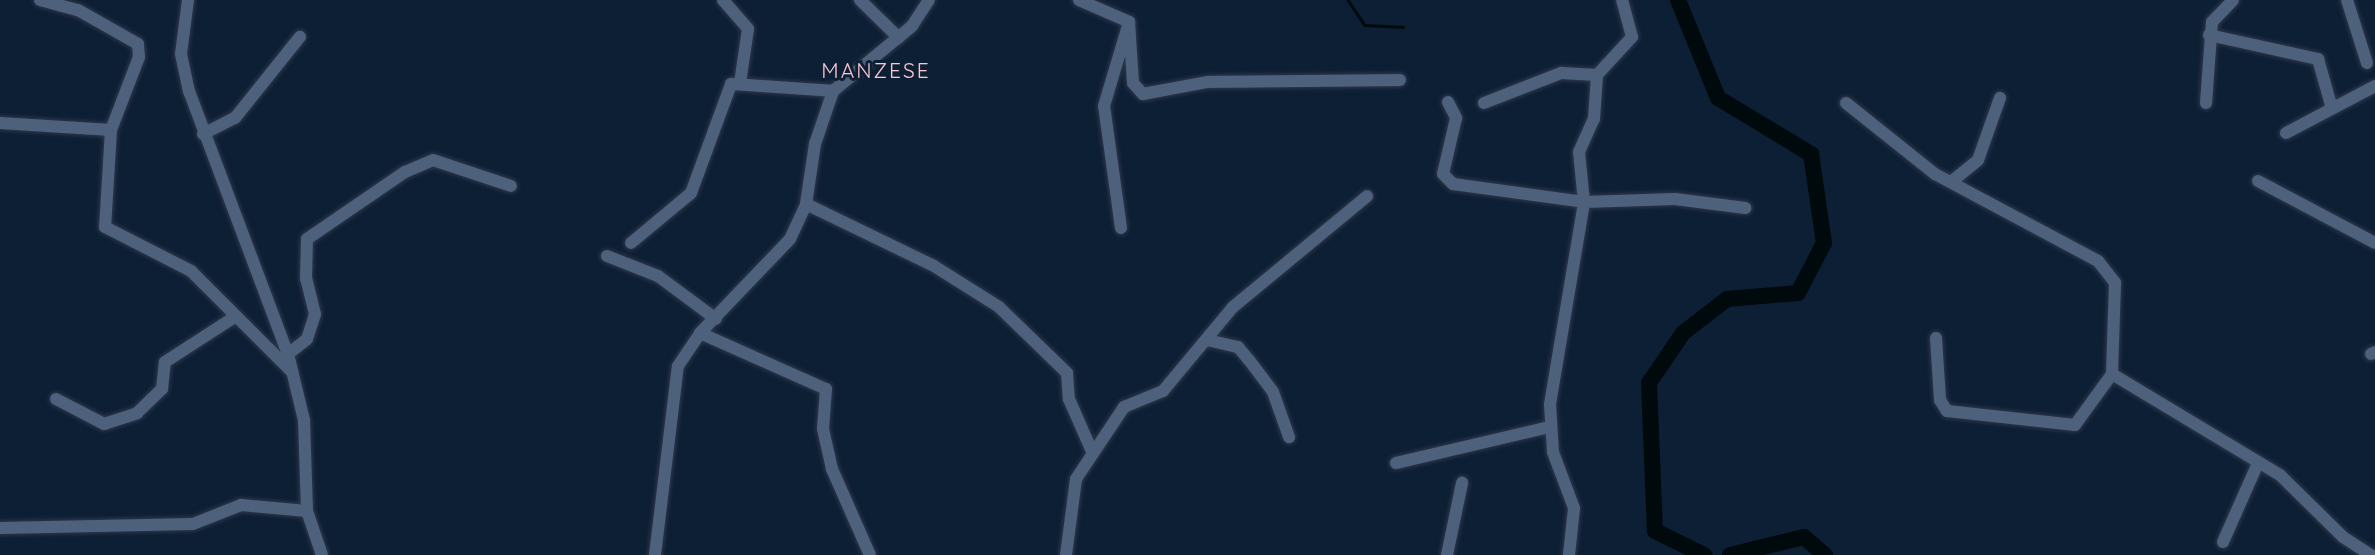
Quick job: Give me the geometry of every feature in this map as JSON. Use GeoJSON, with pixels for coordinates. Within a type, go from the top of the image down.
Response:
{"type":"FeatureCollection","features":[{"type":"Feature","properties":{"kind":"street"},"geometry":{"type":"LineString","coordinates":[[40,0],[78,10],[138,44],[139,57],[111,131],[105,228],[191,271],[233,318],[292,372]]}},
{"type":"Feature","properties":{"kind":"street"},"geometry":{"type":"LineString","coordinates":[[188,0],[181,54],[203,134],[288,354],[304,420],[307,511],[322,555]]}},
{"type":"Feature","properties":{"kind":"street"},"geometry":{"type":"LineString","coordinates":[[723,0],[748,29],[740,83]]}},
{"type":"Feature","properties":{"kind":"street"},"geometry":{"type":"LineString","coordinates":[[860,0],[899,38]]}},
{"type":"Feature","properties":{"kind":"street"},"geometry":{"type":"LineString","coordinates":[[655,555],[674,380],[700,333],[790,239],[806,204],[815,144],[833,91],[899,38],[929,0]]}},
{"type":"Feature","properties":{"kind":"street"},"geometry":{"type":"LineString","coordinates":[[1079,0],[1129,22]]}},
{"type":"Feature","properties":{"kind":"street"},"geometry":{"type":"LineString","coordinates":[[1569,555],[1574,508],[1549,427],[1565,285],[1584,202],[1577,160],[1594,119],[1597,75],[1632,37],[1622,0]]}},
{"type":"Feature","properties":{"kind":"street"},"geometry":{"type":"LineString","coordinates":[[2206,103],[2209,35],[2218,12],[2233,0]]}},
{"type":"Feature","properties":{"kind":"street"},"geometry":{"type":"LineString","coordinates":[[2347,0],[2367,63]]}},
{"type":"Feature","properties":{"kind":"street"},"geometry":{"type":"LineString","coordinates":[[1129,22],[1133,83],[1143,94],[1208,82],[1400,80]]}},
{"type":"Feature","properties":{"kind":"street"},"geometry":{"type":"LineString","coordinates":[[1121,228],[1104,106],[1129,22]]}},
{"type":"Feature","properties":{"kind":"street"},"geometry":{"type":"LineString","coordinates":[[2209,35],[2318,59],[2331,105]]}},
{"type":"Feature","properties":{"kind":"street"},"geometry":{"type":"LineString","coordinates":[[203,134],[235,118],[300,37]]}},
{"type":"Feature","properties":{"kind":"street"},"geometry":{"type":"LineString","coordinates":[[1484,103],[1560,73],[1597,75]]}},
{"type":"Feature","properties":{"kind":"street"},"geometry":{"type":"LineString","coordinates":[[631,243],[691,193],[727,88],[740,83],[833,91]]}},
{"type":"Feature","properties":{"kind":"street"},"geometry":{"type":"LineString","coordinates":[[2286,133],[2331,105],[2375,86]]}},
{"type":"Feature","properties":{"kind":"street"},"geometry":{"type":"LineString","coordinates":[[2356,94],[2375,100]]}},
{"type":"Feature","properties":{"kind":"street"},"geometry":{"type":"LineString","coordinates":[[1951,182],[1978,160],[2000,98]]}},
{"type":"Feature","properties":{"kind":"street"},"geometry":{"type":"LineString","coordinates":[[1448,102],[1456,118],[1444,163],[1447,180],[1584,202],[1675,199],[1745,208]]}},
{"type":"Feature","properties":{"kind":"street"},"geometry":{"type":"LineString","coordinates":[[1846,103],[1917,163],[2111,272],[2112,374],[2075,425],[1948,411],[1940,400],[1936,338]]}},
{"type":"Feature","properties":{"kind":"street"},"geometry":{"type":"LineString","coordinates":[[0,122],[111,131]]}},
{"type":"Feature","properties":{"kind":"street"},"geometry":{"type":"LineString","coordinates":[[288,354],[307,339],[315,314],[306,279],[307,239],[405,172],[433,160],[511,186]]}},
{"type":"Feature","properties":{"kind":"street"},"geometry":{"type":"LineString","coordinates":[[2258,181],[2375,243]]}},
{"type":"Feature","properties":{"kind":"street"},"geometry":{"type":"LineString","coordinates":[[1066,555],[1076,479],[1091,449],[1131,400],[1163,391],[1233,307],[1367,196]]}},
{"type":"Feature","properties":{"kind":"street"},"geometry":{"type":"LineString","coordinates":[[806,204],[934,266],[999,307],[1067,373],[1069,400],[1091,449]]}},
{"type":"Feature","properties":{"kind":"street"},"geometry":{"type":"LineString","coordinates":[[607,256],[658,276],[716,319]]}},
{"type":"Feature","properties":{"kind":"street"},"geometry":{"type":"LineString","coordinates":[[56,399],[104,424],[136,412],[162,389],[165,362],[233,318]]}},
{"type":"Feature","properties":{"kind":"street"},"geometry":{"type":"LineString","coordinates":[[700,333],[825,389],[829,457],[845,510],[870,555]]}},
{"type":"Feature","properties":{"kind":"street"},"geometry":{"type":"LineString","coordinates":[[1207,340],[1238,347],[1250,360],[1273,392],[1289,437]]}},
{"type":"Feature","properties":{"kind":"street"},"geometry":{"type":"LineString","coordinates":[[2112,374],[2280,475],[2343,537],[2371,555]]}},
{"type":"Feature","properties":{"kind":"street"},"geometry":{"type":"LineString","coordinates":[[1396,463],[1549,427]]}},
{"type":"Feature","properties":{"kind":"street"},"geometry":{"type":"LineString","coordinates":[[2223,542],[2258,463]]}},
{"type":"Feature","properties":{"kind":"street"},"geometry":{"type":"LineString","coordinates":[[1447,555],[1462,483]]}},
{"type":"Feature","properties":{"kind":"street"},"geometry":{"type":"LineString","coordinates":[[0,528],[192,524],[242,505],[307,511]]}},
{"type":"Feature","properties":{"kind":"waterway"},"geometry":{"type":"LineString","coordinates":[[1348,0],[1365,25],[1403,27]]}},
{"type":"Feature","properties":{"kind":"waterway"},"geometry":{"type":"LineString","coordinates":[[1678,0],[1718,98],[1811,154],[1824,243],[1798,293],[1727,299],[1683,333],[1649,383],[1655,531],[1704,555]]}},
{"type":"Feature","properties":{"kind":"waterway"},"geometry":{"type":"LineString","coordinates":[[1730,555],[1804,537],[1825,555]]}},
{"type":"Feature","properties":{"kind":"district","name":"MANZESE"},"geometry":{"type":"Point","coordinates":[876,70]}}]}
